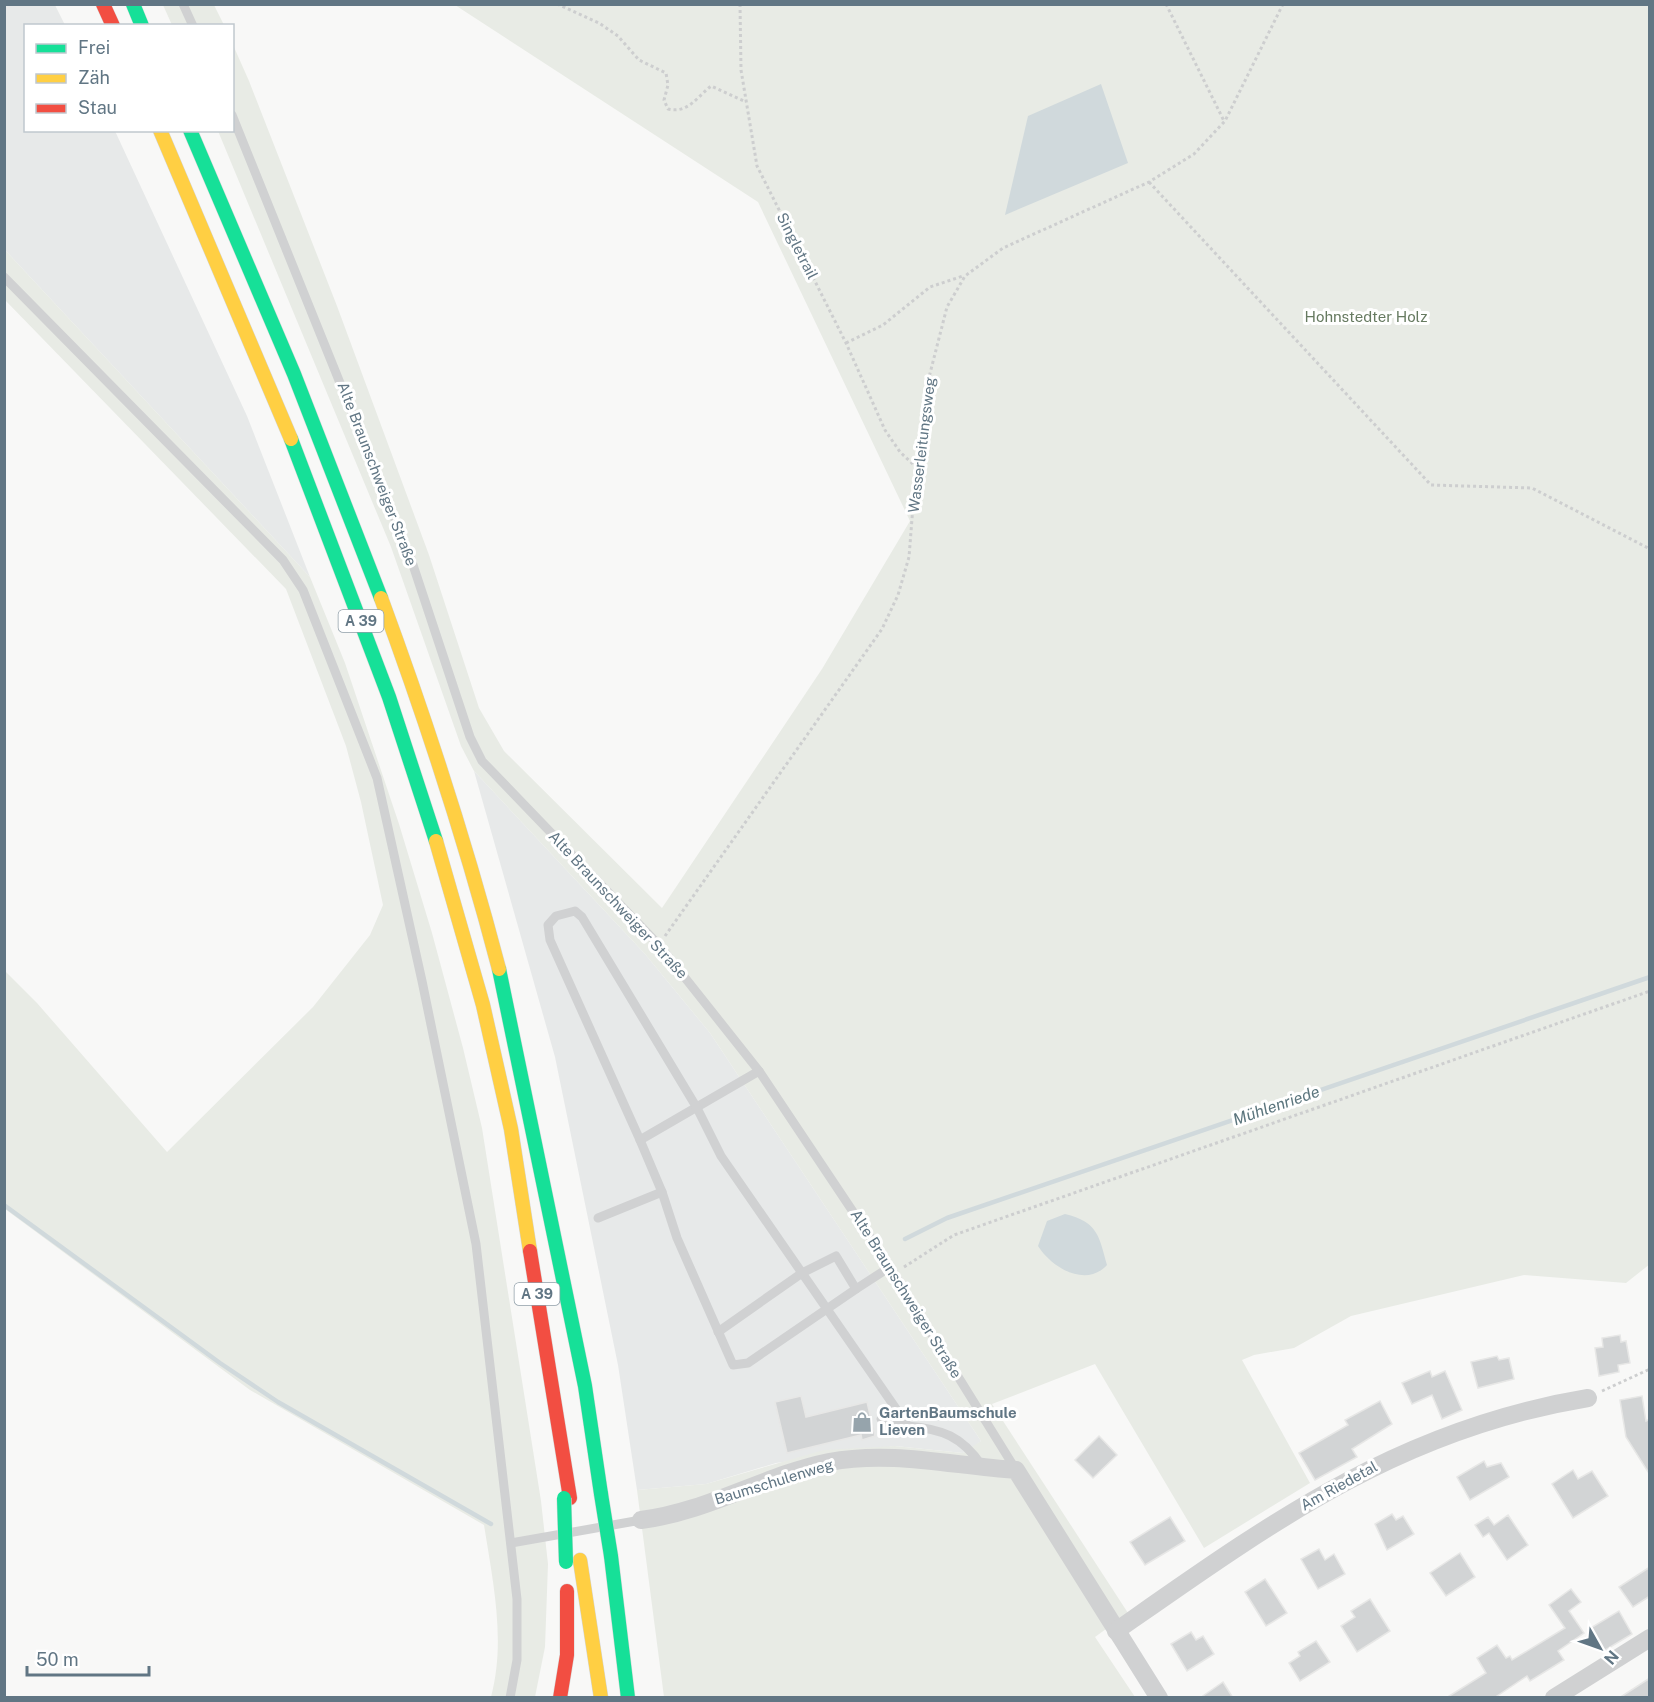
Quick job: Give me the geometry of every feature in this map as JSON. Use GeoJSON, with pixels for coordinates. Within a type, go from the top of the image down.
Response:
{"type":"FeatureCollection","features":[{"type":"Feature","properties":{"kind":"highway"},"geometry":{"type":"LineString","coordinates":[[103,4],[112,24]]}},
{"type":"Feature","properties":{"kind":"highway"},"geometry":{"type":"LineString","coordinates":[[133,4],[141,24]]}},
{"type":"Feature","properties":{"kind":"highway","name":"A 39"},"geometry":{"type":"LineString","coordinates":[[161,132],[270,385],[390,697],[431,823],[483,1005],[511,1129],[562,1459],[573,1561],[601,1698]]}},
{"type":"Feature","properties":{"kind":"highway","name":"A 39"},"geometry":{"type":"LineString","coordinates":[[190,132],[294,374],[368,562],[414,687],[469,855],[508,1004],[585,1386],[611,1556],[628,1697]]}},
{"type":"Feature","properties":{"kind":"highway"},"geometry":{"type":"LineString","coordinates":[[560,1698],[568,1633],[573,1561]]}},
{"type":"Feature","properties":{"kind":"street","name":"Am Riedetal"},"geometry":{"type":"LineString","coordinates":[[1116,1631],[1262,1529],[1350,1478],[1414,1447],[1538,1406],[1588,1398]]}},
{"type":"Feature","properties":{"kind":"street","name":"Baumschulenweg"},"geometry":{"type":"LineString","coordinates":[[641,1520],[656,1518],[725,1498],[829,1462],[899,1456],[983,1468],[1016,1470]]}},
{"type":"Feature","properties":{"kind":"street","name":"Alte Braunschweiger Straße"},"geometry":{"type":"LineString","coordinates":[[1016,1470],[1159,1698]]}},
{"type":"Feature","properties":{"kind":"street"},"geometry":{"type":"LineString","coordinates":[[1554,1698],[1650,1638]]}},
{"type":"Feature","properties":{"kind":"lane"},"geometry":{"type":"LineString","coordinates":[[183,4],[192,24]]}},
{"type":"Feature","properties":{"kind":"lane","name":"Alte Braunschweiger Straße"},"geometry":{"type":"LineString","coordinates":[[234,121],[315,315],[411,559],[476,751],[482,761],[659,945],[759,1071],[893,1270],[1016,1470]]}},
{"type":"Feature","properties":{"kind":"lane"},"geometry":{"type":"LineString","coordinates":[[4,277],[283,560],[303,590],[377,778],[432,1027],[476,1244],[519,1629],[517,1660],[510,1698]]}},
{"type":"Feature","properties":{"kind":"lane"},"geometry":{"type":"LineString","coordinates":[[893,1270],[856,1289],[825,1310],[748,1363],[733,1365],[677,1238],[662,1192],[640,1140],[550,940],[548,925],[556,916],[575,911],[582,917],[697,1108],[721,1156],[825,1310],[908,1426]]}},
{"type":"Feature","properties":{"kind":"lane"},"geometry":{"type":"LineString","coordinates":[[640,1140],[759,1071]]}},
{"type":"Feature","properties":{"kind":"lane"},"geometry":{"type":"LineString","coordinates":[[598,1218],[662,1192]]}},
{"type":"Feature","properties":{"kind":"lane"},"geometry":{"type":"LineString","coordinates":[[717,1332],[802,1273],[836,1256],[856,1289]]}},
{"type":"Feature","properties":{"kind":"lane"},"geometry":{"type":"LineString","coordinates":[[880,1419],[893,1426],[908,1426],[951,1435],[971,1449],[983,1468]]}},
{"type":"Feature","properties":{"kind":"lane"},"geometry":{"type":"LineString","coordinates":[[511,1543],[641,1520]]}},
{"type":"Feature","properties":{"kind":"path"},"geometry":{"type":"LineString","coordinates":[[557,4],[599,23],[618,36],[639,60],[666,73],[668,79],[664,100],[668,109],[679,110],[692,104],[711,86],[746,102]]}},
{"type":"Feature","properties":{"kind":"path","name":"Singletrail"},"geometry":{"type":"LineString","coordinates":[[740,4],[739,33],[746,102],[757,166],[846,343],[885,430],[900,452],[916,468]]}},
{"type":"Feature","properties":{"kind":"path"},"geometry":{"type":"LineString","coordinates":[[1166,4],[1225,122]]}},
{"type":"Feature","properties":{"kind":"path","name":"Wasserleitungsweg"},"geometry":{"type":"LineString","coordinates":[[659,945],[882,629],[898,595],[909,556],[916,468],[932,368],[947,307],[965,276],[1002,248],[1149,182],[1194,154],[1225,122],[1283,4]]}},
{"type":"Feature","properties":{"kind":"path"},"geometry":{"type":"LineString","coordinates":[[1149,182],[1431,485],[1532,488],[1650,549]]}},
{"type":"Feature","properties":{"kind":"path"},"geometry":{"type":"LineString","coordinates":[[846,343],[883,325],[930,288],[965,276]]}},
{"type":"Feature","properties":{"kind":"path"},"geometry":{"type":"LineString","coordinates":[[893,1270],[954,1235],[1650,991]]}},
{"type":"Feature","properties":{"kind":"path"},"geometry":{"type":"LineString","coordinates":[[1588,1398],[1650,1369]]}},
{"type":"Feature","properties":{"kind":"shaded area"},"geometry":{"type":"Polygon","coordinates":[[[5,5],[55,5],[64,24],[24,24],[24,132],[115,132],[247,416],[310,577],[5,250],[5,5]]]}},
{"type":"Feature","properties":{"kind":"shaded area"},"geometry":{"type":"Polygon","coordinates":[[[1101,84],[1128,163],[1005,215],[1028,116],[1101,84]]]}},
{"type":"Feature","properties":{"kind":"shaded area","name":"GartenBaumschule Lieven"},"geometry":{"type":"Polygon","coordinates":[[[474,771],[645,954],[710,1033],[981,1441],[971,1449],[963,1453],[895,1446],[776,1463],[706,1484],[637,1490],[618,1365],[555,1057],[474,771]]]}},
{"type":"Feature","properties":{"kind":"shaded area"},"geometry":{"type":"Polygon","coordinates":[[[1065,1214],[1084,1221],[1091,1226],[1099,1238],[1107,1265],[1099,1272],[1080,1275],[1060,1268],[1038,1246],[1047,1221],[1065,1214]]]}},
{"type":"Feature","properties":{"kind":"green space"},"geometry":{"type":"Polygon","coordinates":[[[163,5],[214,5],[224,24],[172,24],[163,5]]]}},
{"type":"Feature","properties":{"kind":"green space","name":"Hohnstedter Holz"},"geometry":{"type":"Polygon","coordinates":[[[455,5],[1649,5],[1650,1264],[1626,1283],[1524,1275],[1351,1316],[1294,1348],[1254,1355],[1242,1360],[1310,1483],[1204,1548],[1095,1364],[992,1404],[1128,1613],[1095,1637],[1135,1697],[664,1697],[637,1490],[706,1484],[824,1450],[895,1446],[963,1453],[981,1441],[710,1033],[645,954],[474,771],[461,746],[391,547],[218,132],[234,132],[234,47],[337,306],[429,555],[479,708],[504,751],[662,908],[822,669],[910,521],[758,202],[455,5]]]}},
{"type":"Feature","properties":{"kind":"green space"},"geometry":{"type":"Polygon","coordinates":[[[5,250],[310,577],[345,663],[399,824],[432,933],[482,1128],[541,1501],[548,1564],[545,1647],[535,1697],[491,1697],[498,1655],[498,1633],[484,1525],[250,1390],[5,1209],[5,971],[37,1003],[167,1152],[313,1007],[370,935],[383,905],[361,802],[346,746],[286,589],[5,300],[5,250]]]}},
{"type":"Feature","properties":{"kind":"building"},"geometry":{"type":"Polygon","coordinates":[[[1620,1335],[1621,1342],[1626,1341],[1630,1363],[1618,1365],[1619,1372],[1599,1376],[1595,1348],[1603,1347],[1602,1338],[1620,1335]]]}},
{"type":"Feature","properties":{"kind":"building"},"geometry":{"type":"Polygon","coordinates":[[[1497,1356],[1499,1360],[1509,1358],[1514,1379],[1478,1388],[1471,1362],[1497,1356]]]}},
{"type":"Feature","properties":{"kind":"building"},"geometry":{"type":"Polygon","coordinates":[[[1430,1371],[1432,1377],[1445,1371],[1462,1410],[1442,1419],[1432,1395],[1412,1404],[1402,1383],[1430,1371]]]}},
{"type":"Feature","properties":{"kind":"building"},"geometry":{"type":"Polygon","coordinates":[[[801,1396],[806,1417],[867,1402],[875,1436],[862,1440],[861,1435],[787,1453],[775,1402],[801,1396]]]}},
{"type":"Feature","properties":{"kind":"building"},"geometry":{"type":"Polygon","coordinates":[[[1642,1396],[1646,1421],[1650,1419],[1650,1475],[1626,1437],[1620,1400],[1642,1396]]]}},
{"type":"Feature","properties":{"kind":"building"},"geometry":{"type":"Polygon","coordinates":[[[1380,1401],[1392,1424],[1352,1449],[1357,1457],[1315,1480],[1299,1453],[1348,1425],[1345,1420],[1380,1401]]]}},
{"type":"Feature","properties":{"kind":"building"},"geometry":{"type":"Polygon","coordinates":[[[1099,1436],[1117,1455],[1093,1478],[1075,1460],[1099,1436]]]}},
{"type":"Feature","properties":{"kind":"building"},"geometry":{"type":"Polygon","coordinates":[[[1484,1461],[1487,1467],[1501,1463],[1509,1477],[1470,1500],[1457,1477],[1484,1461]]]}},
{"type":"Feature","properties":{"kind":"building"},"geometry":{"type":"Polygon","coordinates":[[[1573,1470],[1578,1479],[1592,1471],[1608,1496],[1573,1518],[1552,1484],[1573,1470]]]}},
{"type":"Feature","properties":{"kind":"building"},"geometry":{"type":"Polygon","coordinates":[[[1392,1514],[1396,1520],[1403,1516],[1414,1534],[1387,1550],[1375,1524],[1392,1514]]]}},
{"type":"Feature","properties":{"kind":"building"},"geometry":{"type":"Polygon","coordinates":[[[1508,1515],[1528,1545],[1507,1560],[1489,1533],[1483,1537],[1475,1525],[1488,1517],[1494,1525],[1508,1515]]]}},
{"type":"Feature","properties":{"kind":"building"},"geometry":{"type":"Polygon","coordinates":[[[1170,1517],[1185,1541],[1145,1565],[1130,1542],[1170,1517]]]}},
{"type":"Feature","properties":{"kind":"building"},"geometry":{"type":"Polygon","coordinates":[[[1319,1549],[1325,1560],[1334,1554],[1345,1574],[1318,1589],[1301,1559],[1319,1549]]]}},
{"type":"Feature","properties":{"kind":"building"},"geometry":{"type":"Polygon","coordinates":[[[1460,1553],[1475,1577],[1446,1596],[1430,1573],[1460,1553]]]}},
{"type":"Feature","properties":{"kind":"building"},"geometry":{"type":"Polygon","coordinates":[[[1650,1567],[1650,1596],[1633,1607],[1619,1587],[1650,1567]]]}},
{"type":"Feature","properties":{"kind":"building"},"geometry":{"type":"Polygon","coordinates":[[[1265,1579],[1287,1613],[1266,1626],[1245,1592],[1265,1579]]]}},
{"type":"Feature","properties":{"kind":"building"},"geometry":{"type":"Polygon","coordinates":[[[1571,1589],[1581,1602],[1569,1611],[1584,1633],[1558,1651],[1564,1660],[1530,1681],[1527,1676],[1494,1698],[1446,1698],[1486,1673],[1477,1658],[1497,1645],[1506,1658],[1510,1656],[1512,1660],[1565,1628],[1549,1605],[1571,1589]]]}},
{"type":"Feature","properties":{"kind":"building"},"geometry":{"type":"Polygon","coordinates":[[[1370,1599],[1390,1631],[1357,1652],[1341,1626],[1355,1617],[1351,1611],[1370,1599]]]}},
{"type":"Feature","properties":{"kind":"building"},"geometry":{"type":"Polygon","coordinates":[[[1619,1611],[1632,1634],[1602,1652],[1589,1629],[1619,1611]]]}},
{"type":"Feature","properties":{"kind":"building"},"geometry":{"type":"Polygon","coordinates":[[[1191,1632],[1196,1640],[1203,1636],[1214,1654],[1187,1671],[1171,1644],[1191,1632]]]}},
{"type":"Feature","properties":{"kind":"building"},"geometry":{"type":"Polygon","coordinates":[[[1316,1641],[1330,1662],[1300,1681],[1289,1663],[1300,1656],[1298,1652],[1316,1641]]]}},
{"type":"Feature","properties":{"kind":"building"},"geometry":{"type":"Polygon","coordinates":[[[1650,1678],[1650,1698],[1619,1698],[1650,1678]]]}},
{"type":"Feature","properties":{"kind":"building"},"geometry":{"type":"Polygon","coordinates":[[[1223,1682],[1233,1698],[1200,1698],[1223,1682]]]}},
{"type":"Feature","properties":{"kind":"waterway","name":"Mühlenriede"},"geometry":{"type":"LineString","coordinates":[[905,1239],[947,1218],[1650,977]]}},
{"type":"Feature","properties":{"kind":"waterway"},"geometry":{"type":"LineString","coordinates":[[4,1205],[220,1363],[278,1402],[491,1524]]}},
{"type":"Feature","properties":{"kind":"traffic: fast"},"geometry":{"type":"LineString","coordinates":[[133,4],[141,24]]}},
{"type":"Feature","properties":{"kind":"traffic: fast"},"geometry":{"type":"LineString","coordinates":[[191,132],[294,374],[381,598]]}},
{"type":"Feature","properties":{"kind":"traffic: fast"},"geometry":{"type":"LineString","coordinates":[[291,439],[389,697],[436,841]]}},
{"type":"Feature","properties":{"kind":"traffic: fast"},"geometry":{"type":"LineString","coordinates":[[499,969],[585,1386],[601,1494]]}},
{"type":"Feature","properties":{"kind":"traffic: fast"},"geometry":{"type":"LineString","coordinates":[[601,1494],[611,1556]]}},
{"type":"Feature","properties":{"kind":"traffic: fast"},"geometry":{"type":"LineString","coordinates":[[564,1498],[566,1562]]}},
{"type":"Feature","properties":{"kind":"traffic: fast"},"geometry":{"type":"LineString","coordinates":[[611,1556],[628,1698]]}},
{"type":"Feature","properties":{"kind":"traffic: slow"},"geometry":{"type":"LineString","coordinates":[[161,132],[291,439]]}},
{"type":"Feature","properties":{"kind":"traffic: slow"},"geometry":{"type":"LineString","coordinates":[[381,598],[444,782],[499,969]]}},
{"type":"Feature","properties":{"kind":"traffic: slow"},"geometry":{"type":"LineString","coordinates":[[436,841],[483,1005],[511,1129],[530,1251]]}},
{"type":"Feature","properties":{"kind":"traffic: slow"},"geometry":{"type":"LineString","coordinates":[[580,1560],[601,1698]]}},
{"type":"Feature","properties":{"kind":"traffic: jam"},"geometry":{"type":"LineString","coordinates":[[103,4],[112,24]]}},
{"type":"Feature","properties":{"kind":"traffic: jam"},"geometry":{"type":"LineString","coordinates":[[530,1251],[570,1498]]}},
{"type":"Feature","properties":{"kind":"traffic: jam"},"geometry":{"type":"LineString","coordinates":[[560,1698],[567,1655],[567,1591]]}},
{"type":"Feature","properties":{"kind":"place","name":"GartenBaumschule Lieven"},"geometry":{"type":"Point","coordinates":[862,1422]}}]}
